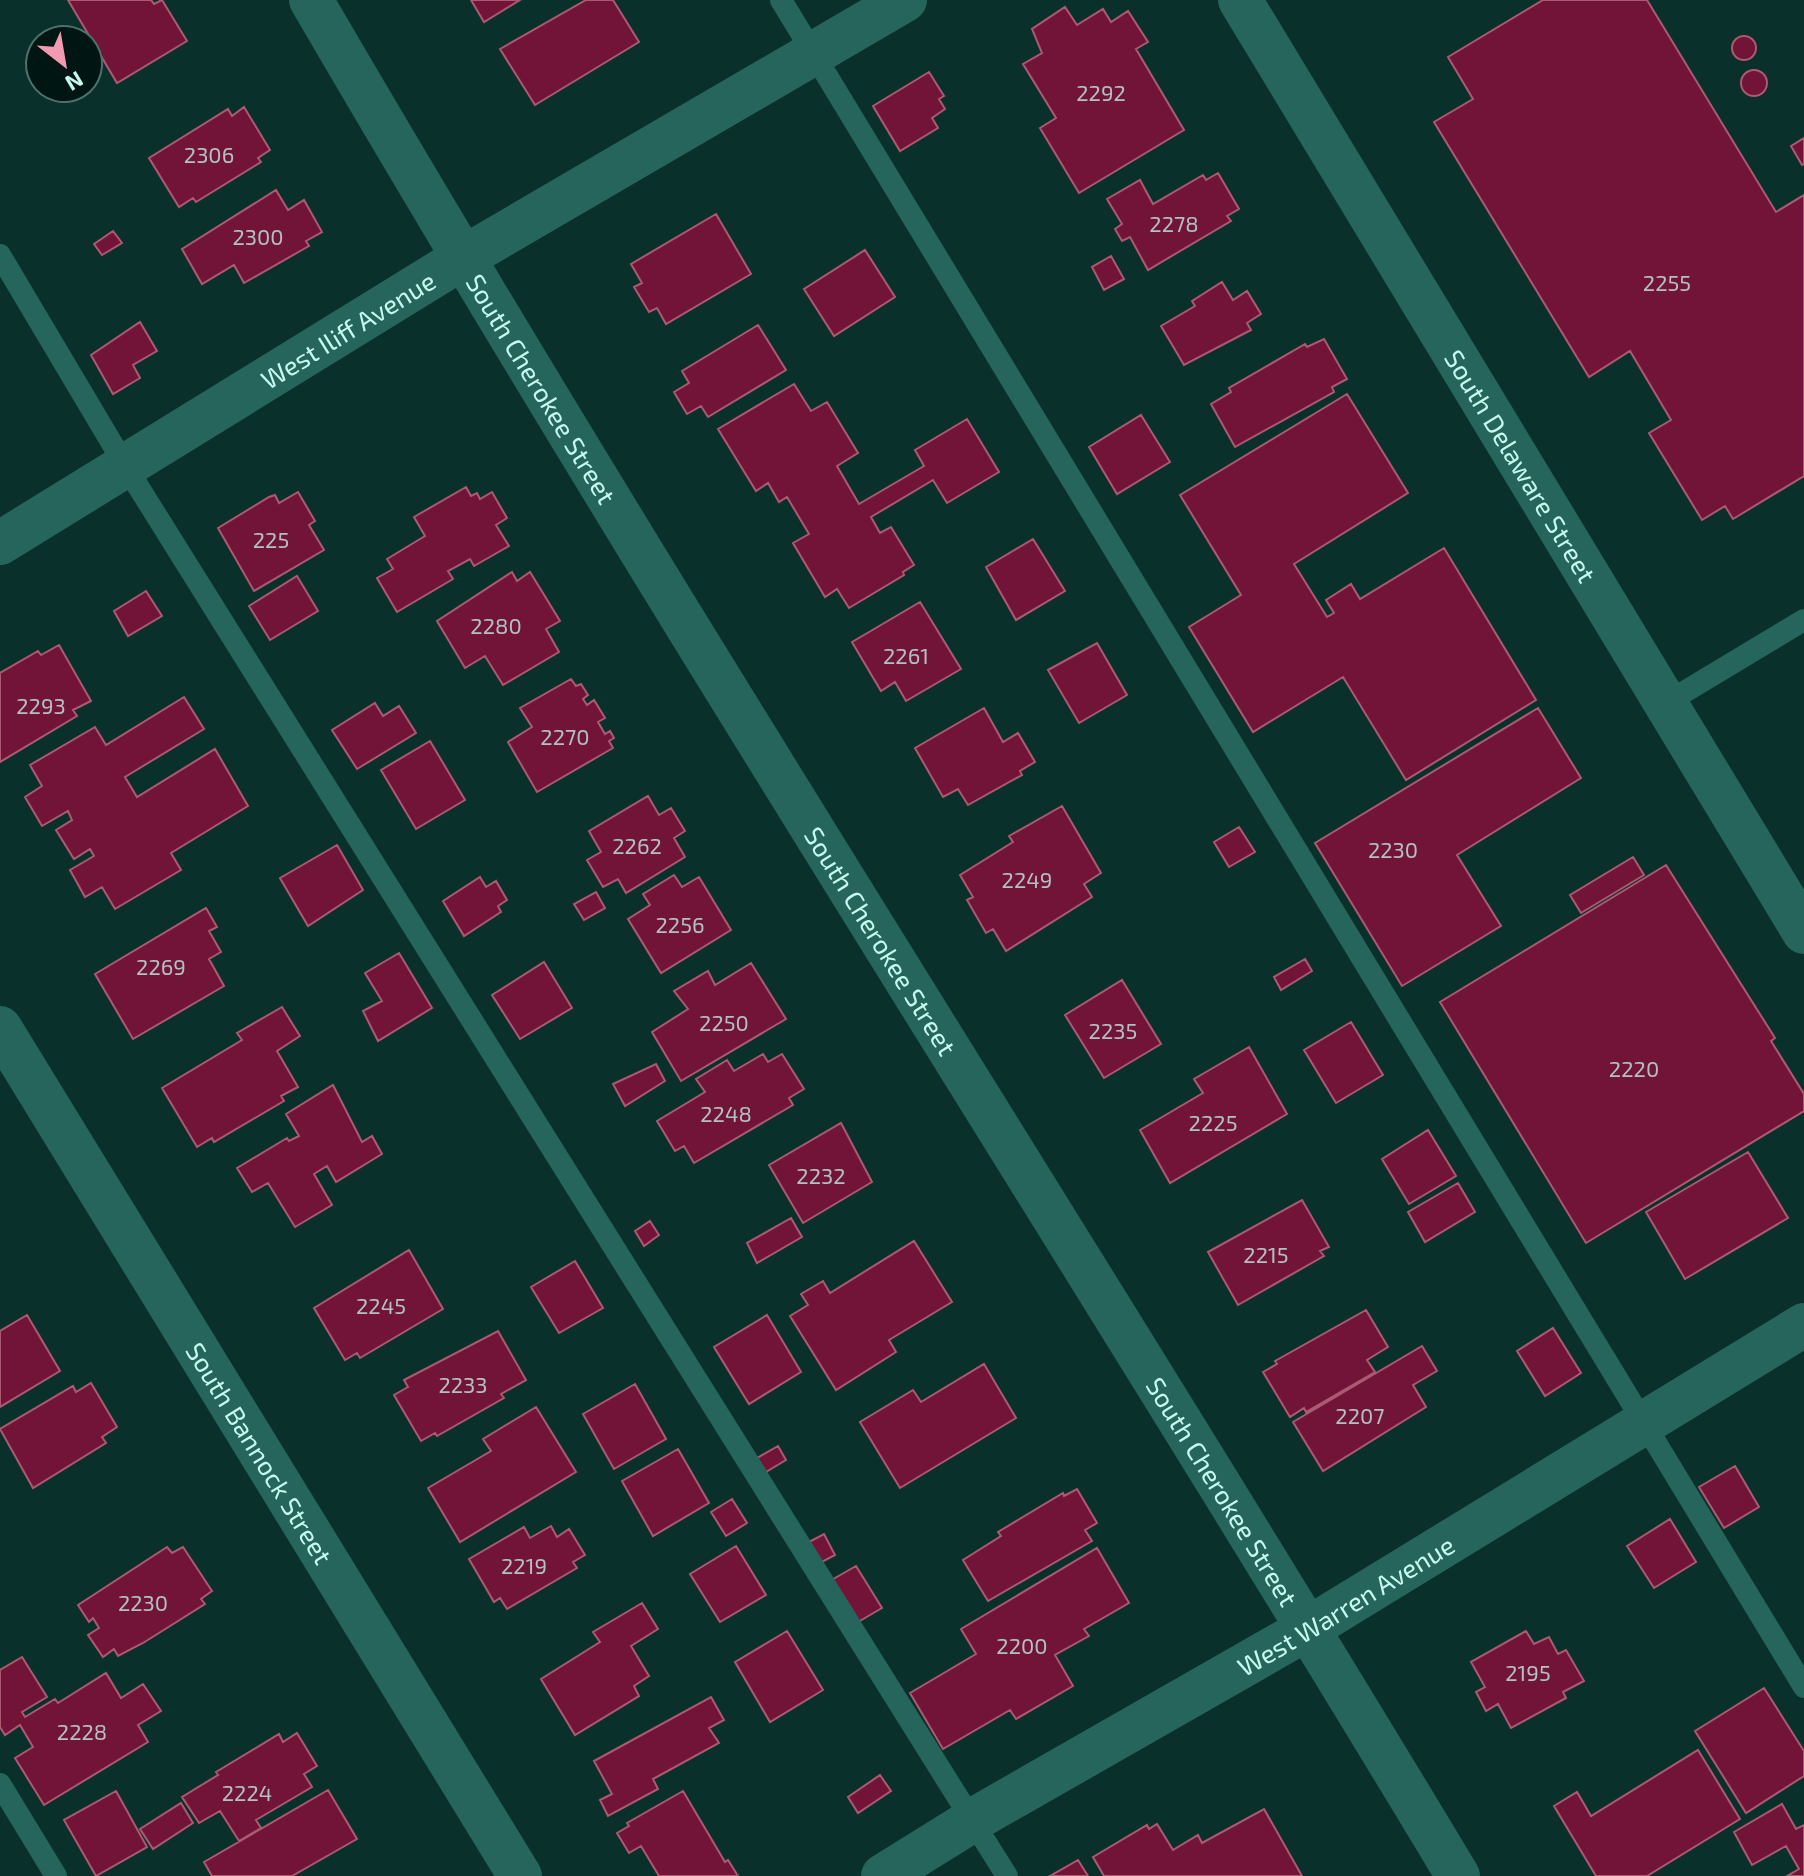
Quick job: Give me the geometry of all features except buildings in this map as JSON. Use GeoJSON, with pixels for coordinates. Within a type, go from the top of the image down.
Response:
{"type":"FeatureCollection","features":[{"type":"Feature","properties":{"kind":"street","name":"South Cherokee Street"},"geometry":{"type":"LineString","coordinates":[[311,0],[461,259],[1309,1628],[1458,1876]]}},
{"type":"Feature","properties":{"kind":"street","name":"West Iliff Avenue"},"geometry":{"type":"LineString","coordinates":[[0,543],[461,259],[905,0]]}},
{"type":"Feature","properties":{"kind":"street","name":"South Delaware Street"},"geometry":{"type":"LineString","coordinates":[[1240,0],[1804,932]]}},
{"type":"Feature","properties":{"kind":"street","name":"South Bannock Street"},"geometry":{"type":"LineString","coordinates":[[0,1028],[520,1876]]}},
{"type":"Feature","properties":{"kind":"street","name":"West Warren Avenue"},"geometry":{"type":"LineString","coordinates":[[883,1876],[973,1820],[1309,1628],[1804,1325]]}},
{"type":"Feature","properties":{"kind":"lane"},"geometry":{"type":"LineString","coordinates":[[781,0],[1804,1687]]}},
{"type":"Feature","properties":{"kind":"lane"},"geometry":{"type":"LineString","coordinates":[[0,255],[126,467],[1007,1876]]}},
{"type":"Feature","properties":{"kind":"lane"},"geometry":{"type":"LineString","coordinates":[[1666,703],[1804,620]]}},
{"type":"Feature","properties":{"kind":"lane"},"geometry":{"type":"LineString","coordinates":[[0,1784],[56,1876]]}}]}
